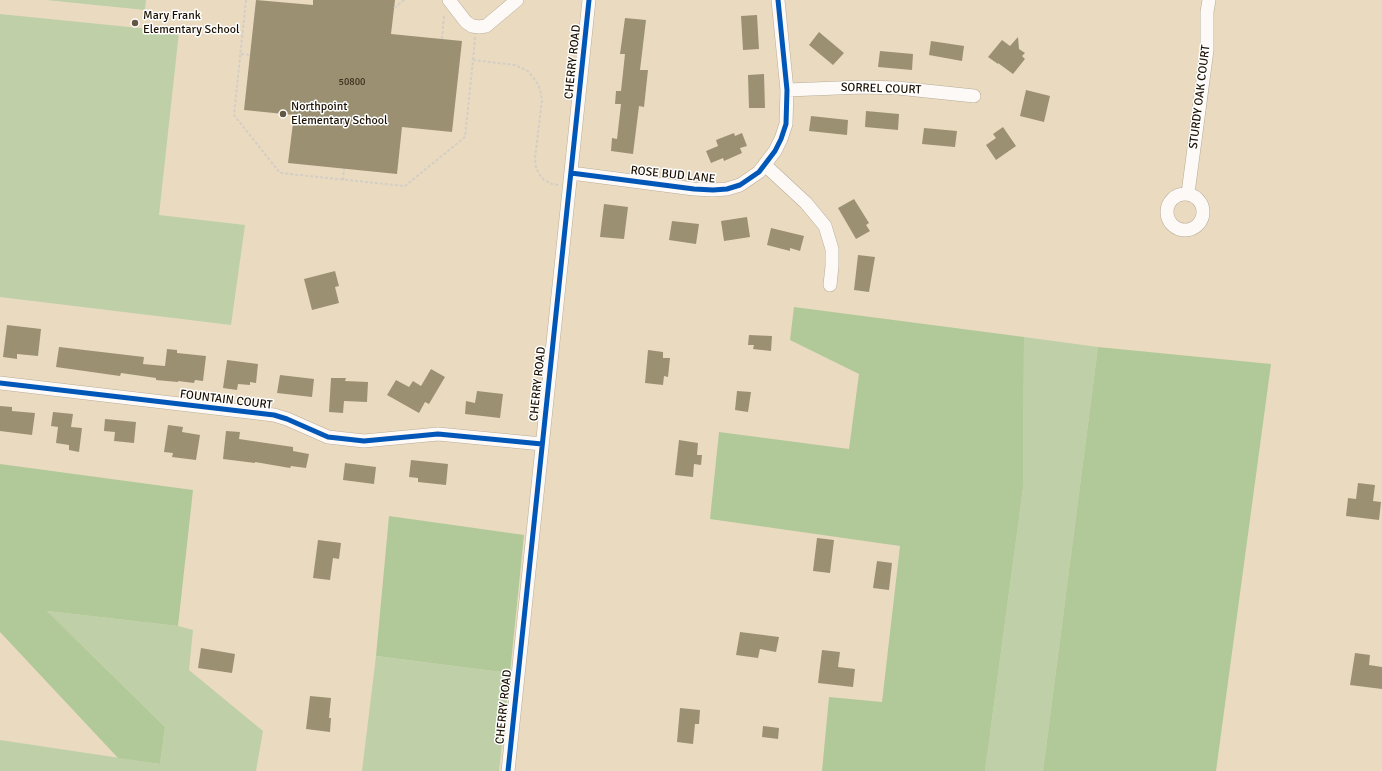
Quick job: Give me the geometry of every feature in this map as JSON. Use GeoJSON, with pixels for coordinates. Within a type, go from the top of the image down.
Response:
{"type":"FeatureCollection","features":[{"type":"Feature","properties":{"kind":"street"},"geometry":{"type":"LineString","coordinates":[[447,6],[472,26],[479,27],[486,26],[517,0]]}},
{"type":"Feature","properties":{"kind":"street","name":"CHERRY ROAD"},"geometry":{"type":"LineString","coordinates":[[508,771],[560,287],[569,186],[590,0]]}},
{"type":"Feature","properties":{"kind":"street","name":"ROSE BUD LANE"},"geometry":{"type":"LineString","coordinates":[[571,173],[694,189],[713,190],[727,189],[740,185],[759,172],[781,139],[786,124],[787,90],[778,0]]}},
{"type":"Feature","properties":{"kind":"street","name":"STURDY OAK COURT"},"geometry":{"type":"LineString","coordinates":[[1188,193],[1207,50],[1207,12],[1209,0]]}},
{"type":"Feature","properties":{"kind":"street","name":"SORREL COURT"},"geometry":{"type":"LineString","coordinates":[[787,90],[863,87],[898,88],[974,96]]}},
{"type":"Feature","properties":{"kind":"street"},"geometry":{"type":"LineString","coordinates":[[765,165],[806,203],[825,226],[832,249],[830,285]]}},
{"type":"Feature","properties":{"kind":"street","name":"FOUNTAIN COURT"},"geometry":{"type":"LineString","coordinates":[[0,383],[274,415],[288,419],[328,437],[357,441],[391,440],[438,434],[542,444]]}},
{"type":"Feature","properties":{"kind":"path"},"geometry":{"type":"LineString","coordinates":[[246,0],[234,115],[280,173],[405,186],[465,137],[475,36]]}},
{"type":"Feature","properties":{"kind":"path"},"geometry":{"type":"LineString","coordinates":[[394,8],[404,0]]}},
{"type":"Feature","properties":{"kind":"path"},"geometry":{"type":"LineString","coordinates":[[442,39],[447,6]]}},
{"type":"Feature","properties":{"kind":"path"},"geometry":{"type":"LineString","coordinates":[[241,54],[250,55]]}},
{"type":"Feature","properties":{"kind":"path"},"geometry":{"type":"LineString","coordinates":[[473,60],[515,65],[528,71],[536,81],[540,89],[542,100],[535,158],[536,168],[544,180],[552,184],[569,186]]}},
{"type":"Feature","properties":{"kind":"path"},"geometry":{"type":"LineString","coordinates":[[343,180],[344,169]]}},
{"type":"Feature","properties":{"kind":"green space"},"geometry":{"type":"Polygon","coordinates":[[[46,0],[146,0],[145,10],[46,0]]]}},
{"type":"Feature","properties":{"kind":"green space"},"geometry":{"type":"Polygon","coordinates":[[[0,14],[179,32],[159,215],[245,225],[231,325],[0,297],[0,14]]]}},
{"type":"Feature","properties":{"kind":"green space"},"geometry":{"type":"Polygon","coordinates":[[[794,307],[1024,337],[1023,488],[985,771],[822,771],[829,697],[882,702],[900,546],[710,519],[719,432],[849,449],[859,374],[790,340],[794,307]]]}},
{"type":"Feature","properties":{"kind":"green space"},"geometry":{"type":"Polygon","coordinates":[[[1024,337],[1098,347],[1043,771],[985,771],[1023,488],[1024,337]]]}},
{"type":"Feature","properties":{"kind":"green space"},"geometry":{"type":"Polygon","coordinates":[[[1098,347],[1271,364],[1216,771],[1043,771],[1098,347]]]}},
{"type":"Feature","properties":{"kind":"green space"},"geometry":{"type":"Polygon","coordinates":[[[0,464],[193,490],[178,626],[47,611],[165,727],[160,764],[118,758],[0,632],[0,464]]]}},
{"type":"Feature","properties":{"kind":"green space"},"geometry":{"type":"Polygon","coordinates":[[[389,516],[524,535],[510,673],[376,656],[389,516]]]}},
{"type":"Feature","properties":{"kind":"green space"},"geometry":{"type":"Polygon","coordinates":[[[47,611],[178,626],[193,630],[189,670],[263,731],[256,771],[0,771],[0,740],[160,764],[165,727],[47,611]]]}},
{"type":"Feature","properties":{"kind":"green space"},"geometry":{"type":"Polygon","coordinates":[[[376,656],[510,673],[499,771],[362,771],[376,656]]]}},
{"type":"Feature","properties":{"kind":"building","name":"Northpoint Elementary School"},"geometry":{"type":"Polygon","coordinates":[[[256,0],[313,5],[313,0],[395,0],[391,34],[462,41],[452,132],[402,127],[397,174],[288,163],[294,115],[244,110],[256,0]]]}},
{"type":"Feature","properties":{"kind":"building"},"geometry":{"type":"Polygon","coordinates":[[[757,15],[759,49],[743,50],[741,16],[757,15]]]}},
{"type":"Feature","properties":{"kind":"building"},"geometry":{"type":"Polygon","coordinates":[[[625,18],[646,20],[640,70],[648,70],[644,107],[639,106],[633,154],[611,151],[612,138],[617,139],[621,104],[615,104],[616,91],[621,91],[625,54],[620,54],[625,18]]]}},
{"type":"Feature","properties":{"kind":"building"},"geometry":{"type":"Polygon","coordinates":[[[819,32],[844,53],[833,65],[809,45],[819,32]]]}},
{"type":"Feature","properties":{"kind":"building"},"geometry":{"type":"Polygon","coordinates":[[[1018,37],[1019,49],[1025,53],[1022,56],[1025,59],[1013,74],[988,57],[1002,40],[1010,46],[1018,37]]]}},
{"type":"Feature","properties":{"kind":"building"},"geometry":{"type":"Polygon","coordinates":[[[931,41],[964,46],[962,61],[929,55],[931,41]]]}},
{"type":"Feature","properties":{"kind":"building"},"geometry":{"type":"Polygon","coordinates":[[[880,51],[913,54],[912,70],[878,67],[880,51]]]}},
{"type":"Feature","properties":{"kind":"building"},"geometry":{"type":"Polygon","coordinates":[[[764,74],[765,108],[749,108],[748,75],[764,74]]]}},
{"type":"Feature","properties":{"kind":"building"},"geometry":{"type":"Polygon","coordinates":[[[1026,90],[1050,96],[1044,122],[1020,116],[1026,90]]]}},
{"type":"Feature","properties":{"kind":"building"},"geometry":{"type":"Polygon","coordinates":[[[866,111],[899,114],[898,130],[865,127],[866,111]]]}},
{"type":"Feature","properties":{"kind":"building"},"geometry":{"type":"Polygon","coordinates":[[[811,116],[848,120],[847,135],[809,131],[811,116]]]}},
{"type":"Feature","properties":{"kind":"building"},"geometry":{"type":"Polygon","coordinates":[[[1003,127],[1016,146],[996,160],[986,145],[996,138],[993,134],[1003,127]]]}},
{"type":"Feature","properties":{"kind":"building"},"geometry":{"type":"Polygon","coordinates":[[[924,128],[957,131],[955,147],[922,144],[924,128]]]}},
{"type":"Feature","properties":{"kind":"building"},"geometry":{"type":"Polygon","coordinates":[[[734,133],[735,136],[742,133],[747,146],[740,148],[742,153],[724,161],[723,158],[711,163],[706,151],[718,146],[716,140],[734,133]]]}},
{"type":"Feature","properties":{"kind":"building"},"geometry":{"type":"Polygon","coordinates":[[[854,199],[869,223],[866,225],[870,231],[856,239],[838,208],[854,199]]]}},
{"type":"Feature","properties":{"kind":"building"},"geometry":{"type":"Polygon","coordinates":[[[604,204],[628,207],[624,239],[600,237],[604,204]]]}},
{"type":"Feature","properties":{"kind":"building"},"geometry":{"type":"Polygon","coordinates":[[[747,217],[750,237],[724,241],[721,221],[747,217]]]}},
{"type":"Feature","properties":{"kind":"building"},"geometry":{"type":"Polygon","coordinates":[[[672,221],[699,224],[696,244],[669,240],[672,221]]]}},
{"type":"Feature","properties":{"kind":"building"},"geometry":{"type":"Polygon","coordinates":[[[771,228],[804,236],[800,251],[790,248],[790,251],[767,245],[771,228]]]}},
{"type":"Feature","properties":{"kind":"building"},"geometry":{"type":"Polygon","coordinates":[[[858,255],[875,257],[869,292],[854,290],[858,255]]]}},
{"type":"Feature","properties":{"kind":"building"},"geometry":{"type":"Polygon","coordinates":[[[335,271],[339,286],[335,287],[339,303],[312,310],[304,279],[335,271]]]}},
{"type":"Feature","properties":{"kind":"building"},"geometry":{"type":"Polygon","coordinates":[[[7,325],[41,329],[38,356],[17,354],[17,359],[3,357],[7,325]]]}},
{"type":"Feature","properties":{"kind":"building"},"geometry":{"type":"Polygon","coordinates":[[[749,335],[772,336],[771,351],[753,349],[754,345],[748,345],[749,335]]]}},
{"type":"Feature","properties":{"kind":"building"},"geometry":{"type":"Polygon","coordinates":[[[59,347],[144,357],[143,364],[165,366],[167,349],[177,350],[177,353],[206,356],[203,381],[195,380],[194,383],[156,380],[156,378],[121,373],[120,376],[56,367],[59,347]]]}},
{"type":"Feature","properties":{"kind":"building"},"geometry":{"type":"Polygon","coordinates":[[[648,350],[663,352],[663,358],[670,358],[668,377],[664,376],[663,385],[645,383],[648,350]]]}},
{"type":"Feature","properties":{"kind":"building"},"geometry":{"type":"Polygon","coordinates":[[[227,360],[258,364],[256,383],[250,382],[250,385],[238,384],[237,390],[223,388],[227,360]]]}},
{"type":"Feature","properties":{"kind":"building"},"geometry":{"type":"Polygon","coordinates":[[[431,369],[445,377],[429,404],[425,402],[419,413],[387,395],[396,380],[409,387],[413,381],[421,386],[431,369]]]}},
{"type":"Feature","properties":{"kind":"building"},"geometry":{"type":"Polygon","coordinates":[[[280,375],[314,379],[312,397],[277,393],[280,375]]]}},
{"type":"Feature","properties":{"kind":"building"},"geometry":{"type":"Polygon","coordinates":[[[331,378],[346,378],[345,381],[368,382],[367,402],[344,401],[343,413],[329,412],[331,378]]]}},
{"type":"Feature","properties":{"kind":"building"},"geometry":{"type":"Polygon","coordinates":[[[477,391],[503,394],[500,418],[465,414],[466,401],[475,403],[477,391]]]}},
{"type":"Feature","properties":{"kind":"building"},"geometry":{"type":"Polygon","coordinates":[[[737,391],[751,392],[748,412],[735,410],[737,391]]]}},
{"type":"Feature","properties":{"kind":"building"},"geometry":{"type":"Polygon","coordinates":[[[0,406],[12,407],[12,411],[35,413],[32,435],[0,431],[0,406]]]}},
{"type":"Feature","properties":{"kind":"building"},"geometry":{"type":"Polygon","coordinates":[[[53,412],[73,414],[71,427],[82,428],[79,452],[69,450],[69,445],[56,443],[58,427],[51,426],[53,412]]]}},
{"type":"Feature","properties":{"kind":"building"},"geometry":{"type":"Polygon","coordinates":[[[105,419],[136,422],[134,443],[114,441],[115,432],[104,431],[105,419]]]}},
{"type":"Feature","properties":{"kind":"building"},"geometry":{"type":"Polygon","coordinates":[[[168,425],[183,427],[182,432],[200,435],[196,460],[172,457],[173,453],[164,452],[168,425]]]}},
{"type":"Feature","properties":{"kind":"building"},"geometry":{"type":"Polygon","coordinates":[[[226,431],[240,432],[239,439],[293,447],[293,451],[309,454],[306,468],[291,466],[290,468],[255,462],[223,459],[226,431]]]}},
{"type":"Feature","properties":{"kind":"building"},"geometry":{"type":"Polygon","coordinates":[[[679,440],[698,443],[697,455],[702,455],[701,465],[694,464],[693,477],[675,475],[679,440]]]}},
{"type":"Feature","properties":{"kind":"building"},"geometry":{"type":"Polygon","coordinates":[[[411,460],[448,464],[446,485],[418,482],[418,478],[409,477],[411,460]]]}},
{"type":"Feature","properties":{"kind":"building"},"geometry":{"type":"Polygon","coordinates":[[[345,463],[376,467],[374,484],[343,480],[345,463]]]}},
{"type":"Feature","properties":{"kind":"building"},"geometry":{"type":"Polygon","coordinates":[[[1358,483],[1375,485],[1373,501],[1381,502],[1379,520],[1346,516],[1348,498],[1356,499],[1358,483]]]}},
{"type":"Feature","properties":{"kind":"building"},"geometry":{"type":"Polygon","coordinates":[[[817,538],[834,540],[830,573],[813,571],[817,538]]]}},
{"type":"Feature","properties":{"kind":"building"},"geometry":{"type":"Polygon","coordinates":[[[318,540],[341,543],[339,559],[333,558],[330,580],[313,578],[318,540]]]}},
{"type":"Feature","properties":{"kind":"building"},"geometry":{"type":"Polygon","coordinates":[[[877,561],[892,563],[889,590],[873,588],[877,561]]]}},
{"type":"Feature","properties":{"kind":"building"},"geometry":{"type":"Polygon","coordinates":[[[740,632],[779,637],[776,652],[760,649],[758,658],[736,655],[740,632]]]}},
{"type":"Feature","properties":{"kind":"building"},"geometry":{"type":"Polygon","coordinates":[[[201,648],[235,654],[232,673],[198,668],[201,648]]]}},
{"type":"Feature","properties":{"kind":"building"},"geometry":{"type":"Polygon","coordinates":[[[822,650],[840,652],[838,667],[855,669],[853,687],[818,683],[822,650]]]}},
{"type":"Feature","properties":{"kind":"building"},"geometry":{"type":"Polygon","coordinates":[[[1355,653],[1370,655],[1369,665],[1382,667],[1382,689],[1350,685],[1355,653]]]}},
{"type":"Feature","properties":{"kind":"building"},"geometry":{"type":"Polygon","coordinates":[[[310,696],[331,698],[329,718],[331,718],[330,732],[306,729],[310,696]]]}},
{"type":"Feature","properties":{"kind":"building"},"geometry":{"type":"Polygon","coordinates":[[[680,708],[700,710],[699,724],[695,724],[693,744],[677,742],[680,708]]]}},
{"type":"Feature","properties":{"kind":"building"},"geometry":{"type":"Polygon","coordinates":[[[763,726],[779,728],[778,739],[762,737],[763,726]]]}},
{"type":"Feature","properties":{"kind":"cycle path"},"geometry":{"type":"LineString","coordinates":[[508,771],[589,0]]}},
{"type":"Feature","properties":{"kind":"cycle path"},"geometry":{"type":"LineString","coordinates":[[571,173],[694,189],[713,190],[727,189],[740,185],[759,172],[775,151],[786,124],[787,90],[778,0]]}},
{"type":"Feature","properties":{"kind":"cycle path"},"geometry":{"type":"LineString","coordinates":[[0,383],[274,415],[287,419],[328,437],[364,441],[438,434],[542,444]]}},
{"type":"Feature","properties":{"kind":"place","name":"Mary Frank Elementary School"},"geometry":{"type":"Point","coordinates":[135,23]}},
{"type":"Feature","properties":{"kind":"place","name":"Northpoint Elementary School"},"geometry":{"type":"Point","coordinates":[283,114]}}]}
